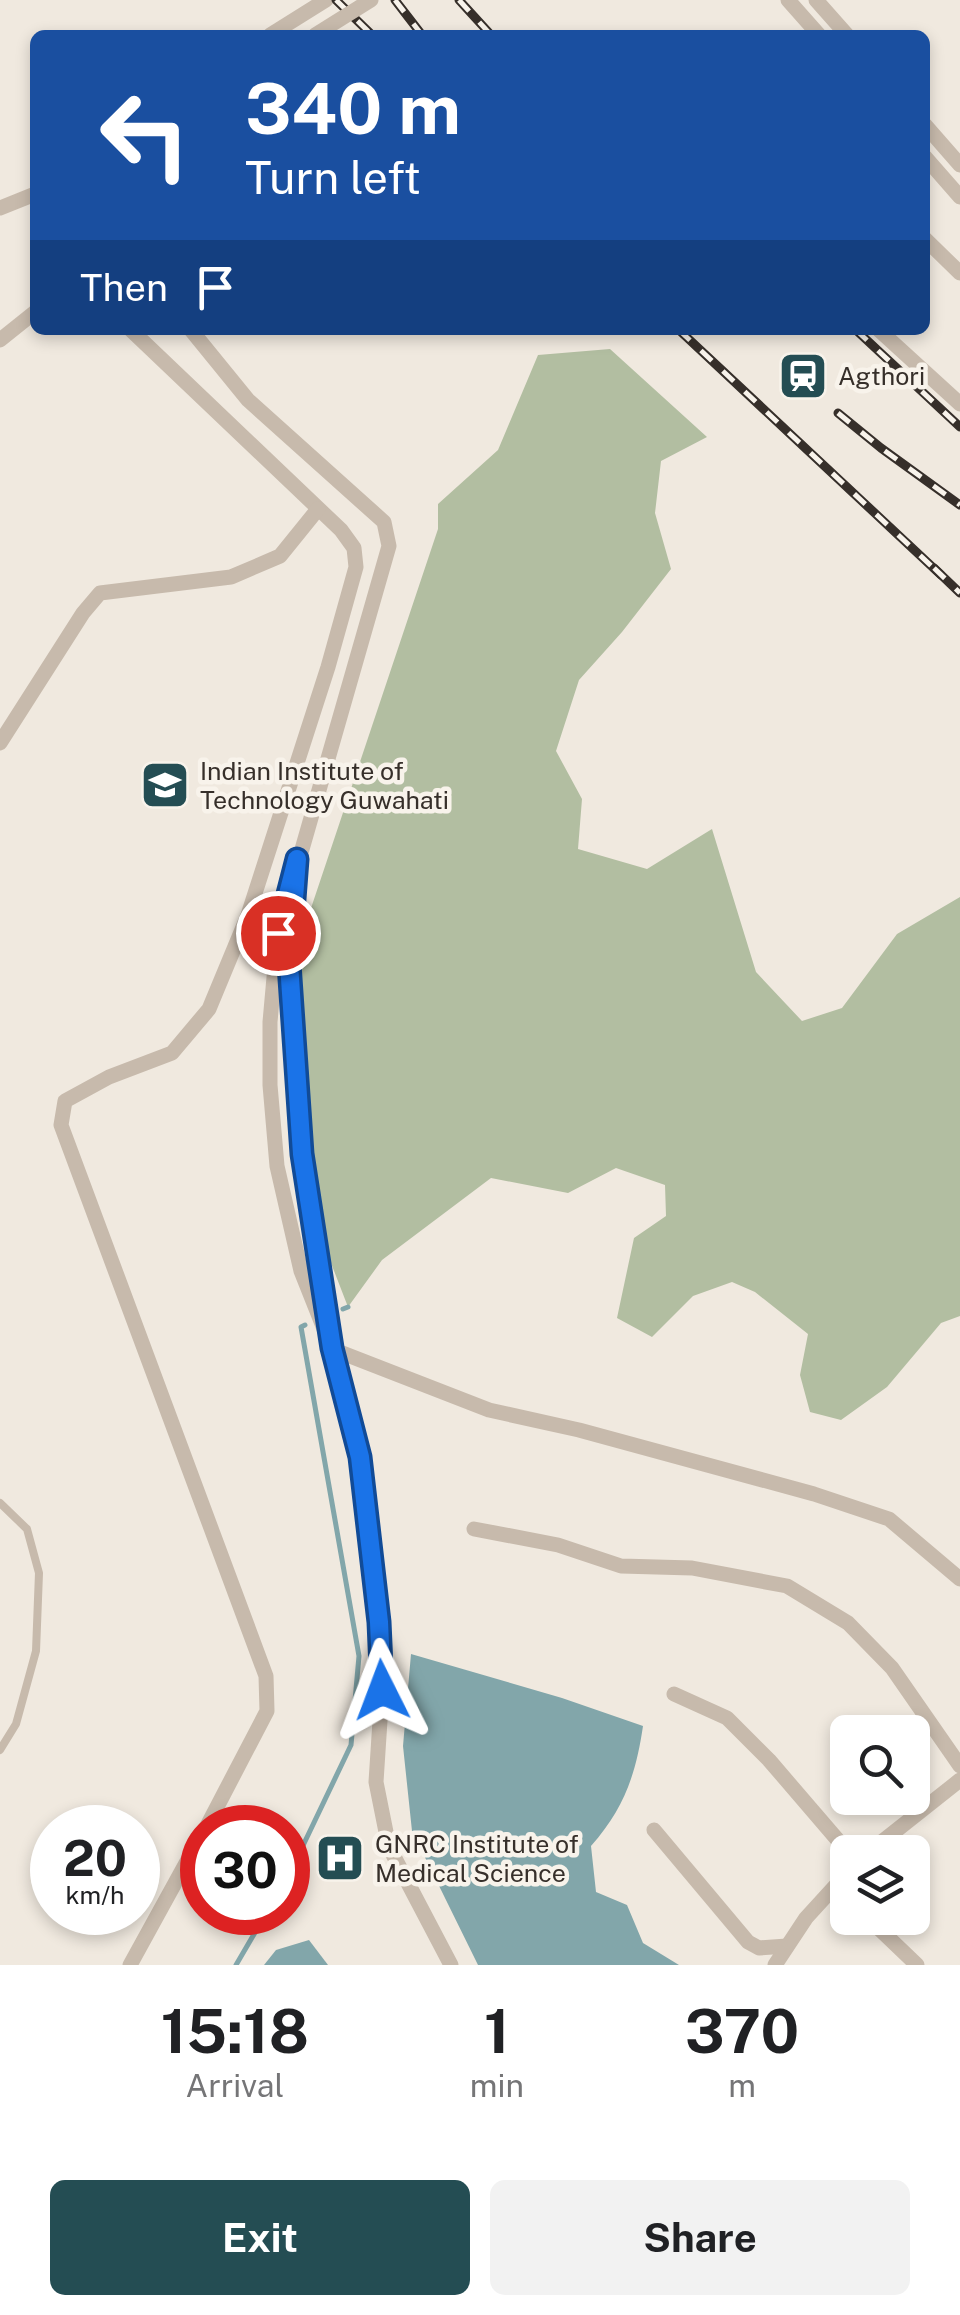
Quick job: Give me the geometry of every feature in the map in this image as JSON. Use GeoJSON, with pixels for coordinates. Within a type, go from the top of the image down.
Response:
{"type":"FeatureCollection","features":[{"type":"Feature","properties":{"kind":"street"},"geometry":{"type":"LineString","coordinates":[[278,30],[326,0]]}},
{"type":"Feature","properties":{"kind":"street"},"geometry":{"type":"LineString","coordinates":[[323,30],[371,0]]}},
{"type":"Feature","properties":{"kind":"street"},"geometry":{"type":"LineString","coordinates":[[788,0],[815,30]]}},
{"type":"Feature","properties":{"kind":"street"},"geometry":{"type":"LineString","coordinates":[[816,0],[843,30]]}},
{"type":"Feature","properties":{"kind":"street"},"geometry":{"type":"LineString","coordinates":[[930,131],[956,160]]}},
{"type":"Feature","properties":{"kind":"street"},"geometry":{"type":"LineString","coordinates":[[931,164],[956,160]]}},
{"type":"Feature","properties":{"kind":"street"},"geometry":{"type":"LineString","coordinates":[[931,164],[960,197]]}},
{"type":"Feature","properties":{"kind":"street"},"geometry":{"type":"LineString","coordinates":[[0,208],[30,196]]}},
{"type":"Feature","properties":{"kind":"street"},"geometry":{"type":"LineString","coordinates":[[930,248],[960,274]]}},
{"type":"Feature","properties":{"kind":"street"},"geometry":{"type":"LineString","coordinates":[[0,340],[30,316]]}},
{"type":"Feature","properties":{"kind":"street"},"geometry":{"type":"LineString","coordinates":[[136,335],[342,530],[354,548],[356,566],[248,914],[209,1009],[172,1052],[109,1077],[65,1101],[60,1125],[266,1676],[267,1711],[218,1805]]}},
{"type":"Feature","properties":{"kind":"street"},"geometry":{"type":"LineString","coordinates":[[195,335],[248,400],[384,522],[388,546],[278,933],[270,1022],[270,1085],[277,1166],[301,1270],[332,1348],[489,1410],[579,1430],[796,1489],[889,1519],[960,1579]]}},
{"type":"Feature","properties":{"kind":"street"},"geometry":{"type":"LineString","coordinates":[[884,335],[960,404]]}},
{"type":"Feature","properties":{"kind":"street"},"geometry":{"type":"LineString","coordinates":[[0,743],[100,592],[231,577],[280,556],[318,509]]}},
{"type":"Feature","properties":{"kind":"street"},"geometry":{"type":"LineString","coordinates":[[297,859],[289,964],[302,1154],[332,1348],[360,1457],[379,1622],[382,1690],[376,1782],[389,1847],[451,1965]]}},
{"type":"Feature","properties":{"kind":"street"},"geometry":{"type":"LineString","coordinates":[[474,1530],[558,1544],[621,1566],[692,1568],[788,1586],[848,1623],[892,1668],[960,1766]]}},
{"type":"Feature","properties":{"kind":"street"},"geometry":{"type":"LineString","coordinates":[[674,1694],[726,1718],[769,1760],[833,1835]]}},
{"type":"Feature","properties":{"kind":"street"},"geometry":{"type":"LineString","coordinates":[[890,1835],[960,1780]]}},
{"type":"Feature","properties":{"kind":"street"},"geometry":{"type":"LineString","coordinates":[[654,1830],[748,1942],[759,1948],[787,1946]]}},
{"type":"Feature","properties":{"kind":"street"},"geometry":{"type":"LineString","coordinates":[[130,1965],[180,1874]]}},
{"type":"Feature","properties":{"kind":"street"},"geometry":{"type":"LineString","coordinates":[[775,1965],[806,1918],[830,1892]]}},
{"type":"Feature","properties":{"kind":"street"},"geometry":{"type":"LineString","coordinates":[[886,1935],[917,1965]]}},
{"type":"Feature","properties":{"kind":"lane"},"geometry":{"type":"LineString","coordinates":[[0,1503],[26,1529],[39,1573],[36,1652],[16,1724],[0,1750]]}},
{"type":"Feature","properties":{"kind":"green space"},"geometry":{"type":"Polygon","coordinates":[[[610,349],[707,437],[661,461],[655,513],[671,569],[579,680],[556,751],[582,799],[578,849],[647,869],[712,829],[756,972],[802,1021],[842,1008],[897,934],[960,897],[960,1316],[941,1323],[887,1387],[841,1420],[810,1412],[800,1375],[808,1334],[755,1292],[732,1282],[693,1296],[652,1337],[617,1318],[634,1238],[666,1216],[665,1185],[616,1168],[568,1193],[491,1178],[382,1260],[348,1307],[319,1232],[298,947],[438,529],[438,504],[498,450],[538,355],[610,349]]]}},
{"type":"Feature","properties":{"kind":"water"},"geometry":{"type":"Polygon","coordinates":[[[411,1654],[643,1726],[627,1790],[591,1846],[596,1892],[627,1905],[643,1943],[679,1965],[478,1965],[412,1831],[403,1746],[411,1654]]]}},
{"type":"Feature","properties":{"kind":"water"},"geometry":{"type":"Polygon","coordinates":[[[309,1940],[328,1965],[264,1965],[276,1950],[309,1940]]]}},
{"type":"Feature","properties":{"kind":"waterway"},"geometry":{"type":"LineString","coordinates":[[343,1309],[348,1307]]}},
{"type":"Feature","properties":{"kind":"waterway"},"geometry":{"type":"LineString","coordinates":[[305,1325],[301,1327],[359,1656],[351,1745],[310,1831]]}},
{"type":"Feature","properties":{"kind":"waterway"},"geometry":{"type":"LineString","coordinates":[[236,1965],[254,1935]]}},
{"type":"Feature","properties":{"kind":"railway"},"geometry":{"type":"LineString","coordinates":[[336,0],[367,30]]}},
{"type":"Feature","properties":{"kind":"railway"},"geometry":{"type":"LineString","coordinates":[[395,0],[418,30]]}},
{"type":"Feature","properties":{"kind":"railway"},"geometry":{"type":"LineString","coordinates":[[459,0],[486,30]]}},
{"type":"Feature","properties":{"kind":"railway"},"geometry":{"type":"LineString","coordinates":[[684,335],[941,575]]}},
{"type":"Feature","properties":{"kind":"railway"},"geometry":{"type":"LineString","coordinates":[[861,335],[960,427]]}},
{"type":"Feature","properties":{"kind":"railway"},"geometry":{"type":"LineString","coordinates":[[838,413],[960,505]]}},
{"type":"Feature","properties":{"kind":"railway"},"geometry":{"type":"LineString","coordinates":[[934,568],[960,593]]}},
{"type":"Feature","properties":{"kind":"place","name":"Agthori"},"geometry":{"type":"Point","coordinates":[803,376]}},
{"type":"Feature","properties":{"kind":"place","name":"Indian Institute of Technology Guwahati"},"geometry":{"type":"Point","coordinates":[165,785]}},
{"type":"Feature","properties":{"kind":"place","name":"GNRC Institute of Medical Science"},"geometry":{"type":"Point","coordinates":[340,1858]}},
{"type":"Feature","properties":{"kind":"route"},"geometry":{"type":"LineString","coordinates":[[278,933],[297,859],[289,964],[302,1154],[332,1348],[360,1457],[379,1622],[382,1690]]}}]}
